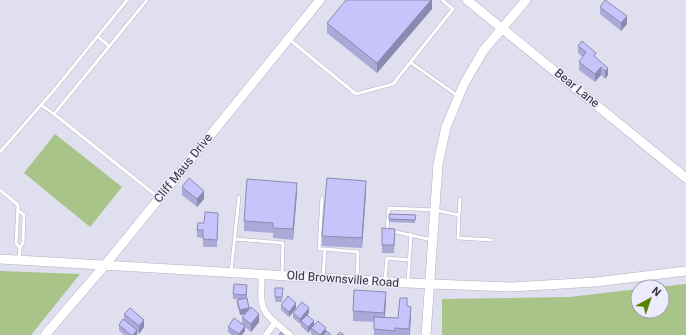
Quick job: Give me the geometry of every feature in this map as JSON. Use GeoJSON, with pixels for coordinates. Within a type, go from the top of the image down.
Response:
{"type":"FeatureCollection","features":[{"type":"Feature","properties":{"kind":"street","name":"Cliff Maus Drive"},"geometry":{"type":"LineString","coordinates":[[45,335],[105,265],[320,0]]}},
{"type":"Feature","properties":{"kind":"street","name":"Bear Lane"},"geometry":{"type":"LineString","coordinates":[[467,0],[686,178]]}},
{"type":"Feature","properties":{"kind":"street"},"geometry":{"type":"LineString","coordinates":[[426,335],[431,284],[438,164],[446,127],[459,97],[484,51],[526,0]]}},
{"type":"Feature","properties":{"kind":"street","name":"Old Brownsville Road"},"geometry":{"type":"LineString","coordinates":[[0,259],[282,274],[408,283],[511,287],[596,282],[686,271]]}},
{"type":"Feature","properties":{"kind":"street"},"geometry":{"type":"LineString","coordinates":[[262,273],[261,307],[290,335]]}},
{"type":"Feature","properties":{"kind":"street"},"geometry":{"type":"LineString","coordinates":[[266,335],[276,323]]}},
{"type":"Feature","properties":{"kind":"lane"},"geometry":{"type":"LineString","coordinates":[[0,152],[98,37],[127,0]]}},
{"type":"Feature","properties":{"kind":"lane"},"geometry":{"type":"LineString","coordinates":[[54,114],[147,0]]}},
{"type":"Feature","properties":{"kind":"lane"},"geometry":{"type":"LineString","coordinates":[[289,38],[356,94],[393,84],[453,9],[442,0]]}},
{"type":"Feature","properties":{"kind":"lane"},"geometry":{"type":"LineString","coordinates":[[98,37],[109,46]]}},
{"type":"Feature","properties":{"kind":"lane"},"geometry":{"type":"LineString","coordinates":[[410,62],[459,97]]}},
{"type":"Feature","properties":{"kind":"lane"},"geometry":{"type":"LineString","coordinates":[[41,105],[159,198]]}},
{"type":"Feature","properties":{"kind":"lane"},"geometry":{"type":"LineString","coordinates":[[0,190],[18,205],[19,211],[17,215],[16,243],[20,248]]}},
{"type":"Feature","properties":{"kind":"lane"},"geometry":{"type":"LineString","coordinates":[[231,272],[239,197]]}},
{"type":"Feature","properties":{"kind":"lane"},"geometry":{"type":"LineString","coordinates":[[322,198],[319,248],[358,252],[357,279]]}},
{"type":"Feature","properties":{"kind":"lane"},"geometry":{"type":"LineString","coordinates":[[460,199],[458,238],[492,240]]}},
{"type":"Feature","properties":{"kind":"lane"},"geometry":{"type":"LineString","coordinates":[[434,240],[422,239],[411,234],[387,230],[389,208],[435,210],[459,215]]}},
{"type":"Feature","properties":{"kind":"lane"},"geometry":{"type":"LineString","coordinates":[[19,211],[24,215],[23,243],[20,248],[19,260]]}},
{"type":"Feature","properties":{"kind":"lane"},"geometry":{"type":"LineString","coordinates":[[17,228],[24,228]]}},
{"type":"Feature","properties":{"kind":"lane"},"geometry":{"type":"LineString","coordinates":[[408,283],[411,234]]}},
{"type":"Feature","properties":{"kind":"lane"},"geometry":{"type":"LineString","coordinates":[[234,239],[283,243],[282,274]]}},
{"type":"Feature","properties":{"kind":"lane"},"geometry":{"type":"LineString","coordinates":[[323,277],[325,249]]}},
{"type":"Feature","properties":{"kind":"lane"},"geometry":{"type":"LineString","coordinates":[[385,281],[387,258],[409,260]]}},
{"type":"Feature","properties":{"kind":"green space"},"geometry":{"type":"Polygon","coordinates":[[[55,134],[122,187],[90,227],[24,173],[55,134]]]}},
{"type":"Feature","properties":{"kind":"green space"},"geometry":{"type":"Polygon","coordinates":[[[0,271],[80,274],[31,335],[0,335],[0,271]]]}},
{"type":"Feature","properties":{"kind":"green space"},"geometry":{"type":"Polygon","coordinates":[[[686,284],[686,335],[442,335],[442,299],[570,297],[630,290],[630,319],[670,319],[670,286],[686,284]]]}},
{"type":"Feature","properties":{"kind":"building"},"geometry":{"type":"Polygon","coordinates":[[[346,0],[431,0],[377,63],[327,23],[346,0]]]}},
{"type":"Feature","properties":{"kind":"building"},"geometry":{"type":"Polygon","coordinates":[[[605,0],[627,16],[621,23],[600,7],[605,0]]]}},
{"type":"Feature","properties":{"kind":"building"},"geometry":{"type":"Polygon","coordinates":[[[582,41],[596,53],[594,56],[608,68],[605,71],[601,67],[595,74],[579,62],[586,52],[578,46],[582,41]]]}},
{"type":"Feature","properties":{"kind":"building"},"geometry":{"type":"Polygon","coordinates":[[[189,178],[204,191],[197,199],[182,187],[189,178]]]}},
{"type":"Feature","properties":{"kind":"building"},"geometry":{"type":"Polygon","coordinates":[[[327,178],[366,181],[362,238],[322,236],[327,178]]]}},
{"type":"Feature","properties":{"kind":"building"},"geometry":{"type":"Polygon","coordinates":[[[247,179],[297,183],[293,229],[273,228],[273,223],[244,221],[247,179]]]}},
{"type":"Feature","properties":{"kind":"building"},"geometry":{"type":"Polygon","coordinates":[[[205,212],[218,213],[217,240],[203,239],[203,230],[197,230],[198,223],[204,223],[205,212]]]}},
{"type":"Feature","properties":{"kind":"building"},"geometry":{"type":"Polygon","coordinates":[[[389,214],[416,215],[415,220],[389,219],[389,214]]]}},
{"type":"Feature","properties":{"kind":"building"},"geometry":{"type":"Polygon","coordinates":[[[382,228],[395,229],[394,245],[382,245],[382,228]]]}},
{"type":"Feature","properties":{"kind":"building"},"geometry":{"type":"Polygon","coordinates":[[[234,284],[247,285],[246,295],[233,294],[234,284]]]}},
{"type":"Feature","properties":{"kind":"building"},"geometry":{"type":"Polygon","coordinates":[[[275,288],[283,288],[282,297],[275,297],[275,288]]]}},
{"type":"Feature","properties":{"kind":"building"},"geometry":{"type":"Polygon","coordinates":[[[354,290],[386,292],[384,313],[353,311],[354,290]]]}},
{"type":"Feature","properties":{"kind":"building"},"geometry":{"type":"Polygon","coordinates":[[[288,296],[296,303],[289,312],[281,305],[288,296]]]}},
{"type":"Feature","properties":{"kind":"building"},"geometry":{"type":"Polygon","coordinates":[[[247,298],[249,308],[240,310],[237,300],[247,298]]]}},
{"type":"Feature","properties":{"kind":"building"},"geometry":{"type":"Polygon","coordinates":[[[400,298],[407,298],[407,306],[411,307],[409,329],[395,328],[395,331],[374,329],[374,317],[398,318],[400,298]]]}},
{"type":"Feature","properties":{"kind":"building"},"geometry":{"type":"Polygon","coordinates":[[[302,302],[309,308],[300,319],[293,313],[302,302]]]}},
{"type":"Feature","properties":{"kind":"building"},"geometry":{"type":"Polygon","coordinates":[[[251,307],[259,314],[251,324],[242,317],[251,307]]]}},
{"type":"Feature","properties":{"kind":"building"},"geometry":{"type":"Polygon","coordinates":[[[130,308],[144,320],[139,326],[124,314],[130,308]]]}},
{"type":"Feature","properties":{"kind":"building"},"geometry":{"type":"Polygon","coordinates":[[[307,315],[314,321],[308,327],[301,321],[307,315]]]}},
{"type":"Feature","properties":{"kind":"building"},"geometry":{"type":"Polygon","coordinates":[[[234,318],[245,326],[239,334],[228,327],[234,318]]]}},
{"type":"Feature","properties":{"kind":"building"},"geometry":{"type":"Polygon","coordinates":[[[123,319],[137,330],[133,335],[119,325],[123,319]]]}},
{"type":"Feature","properties":{"kind":"building"},"geometry":{"type":"Polygon","coordinates":[[[318,321],[326,328],[320,335],[311,328],[318,321]]]}},
{"type":"Feature","properties":{"kind":"building"},"geometry":{"type":"Polygon","coordinates":[[[327,331],[331,335],[323,335],[327,331]]]}},
{"type":"Feature","properties":{"kind":"building"},"geometry":{"type":"Polygon","coordinates":[[[340,332],[344,335],[337,335],[340,332]]]}}]}
